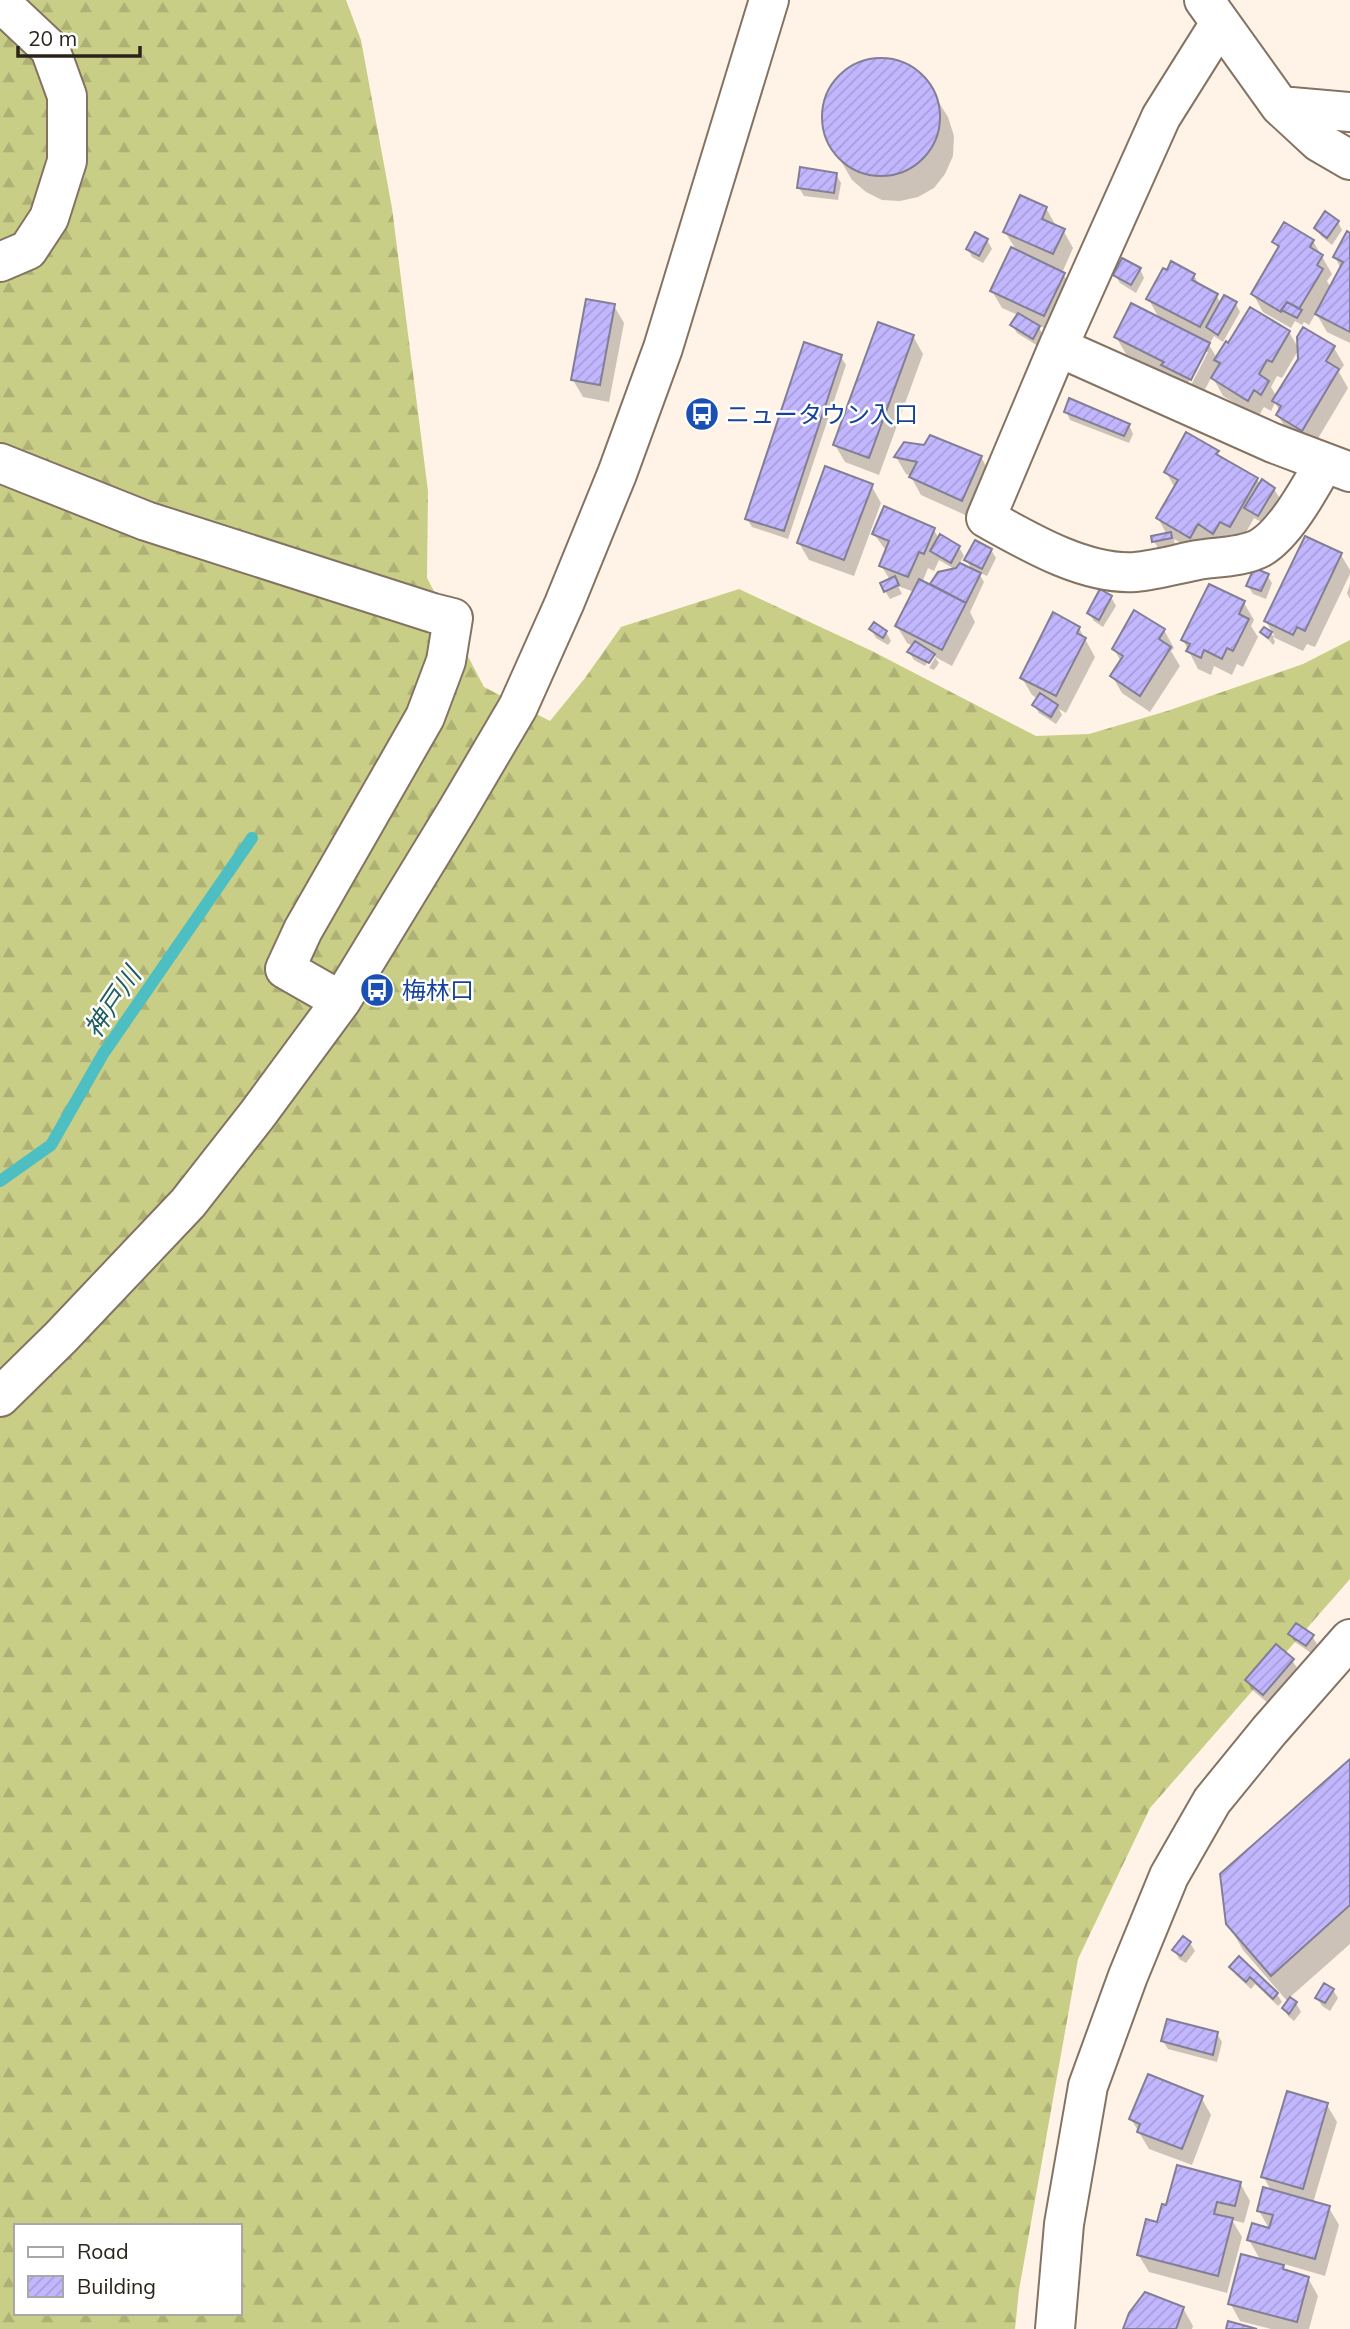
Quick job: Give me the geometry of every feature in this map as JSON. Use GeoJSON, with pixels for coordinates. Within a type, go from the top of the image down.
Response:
{"type":"FeatureCollection","features":[{"type":"Feature","properties":{"kind":"street"},"geometry":{"type":"LineString","coordinates":[[0,1397],[188,1203],[257,1115],[341,1001],[511,718],[564,604],[617,474],[663,348],[769,0]]}},
{"type":"Feature","properties":{"kind":"street"},"geometry":{"type":"LineString","coordinates":[[0,2],[50,49],[67,96],[67,161],[49,218],[28,250],[0,262]]}},
{"type":"Feature","properties":{"kind":"street"},"geometry":{"type":"LineString","coordinates":[[1058,347],[1273,443],[1337,467],[1304,498],[1279,531],[1260,548],[1137,572],[1117,572],[1090,567],[1033,544],[986,518],[1058,347],[1161,117],[1212,12],[1280,106],[1319,142],[1350,160]]}},
{"type":"Feature","properties":{"kind":"street"},"geometry":{"type":"LineString","coordinates":[[1280,106],[1350,112]]}},
{"type":"Feature","properties":{"kind":"street"},"geometry":{"type":"LineString","coordinates":[[0,463],[146,521],[453,618],[446,661],[425,717],[303,930],[285,970],[341,1001]]}},
{"type":"Feature","properties":{"kind":"street"},"geometry":{"type":"LineString","coordinates":[[1055,2329],[1064,2224],[1088,2086],[1128,1976],[1169,1876],[1212,1801],[1350,1639]]}},
{"type":"Feature","properties":{"kind":"green space"},"geometry":{"type":"Polygon","coordinates":[[[0,0],[346,0],[361,40],[392,208],[428,491],[427,578],[484,687],[550,721],[621,627],[739,589],[872,651],[1036,736],[1089,734],[1167,711],[1303,664],[1350,640],[1350,1579],[1150,1808],[1078,1959],[1019,2290],[1015,2329],[0,2329],[0,0]]]}},
{"type":"Feature","properties":{"kind":"building"},"geometry":{"type":"Polygon","coordinates":[[[881,58],[904,63],[923,75],[935,94],[940,117],[935,140],[923,159],[904,171],[881,176],[858,171],[839,159],[827,140],[822,117],[827,94],[839,75],[858,63],[881,58]]]}},
{"type":"Feature","properties":{"kind":"building"},"geometry":{"type":"Polygon","coordinates":[[[800,167],[837,173],[834,193],[797,188],[800,167]]]}},
{"type":"Feature","properties":{"kind":"building"},"geometry":{"type":"Polygon","coordinates":[[[1020,195],[1047,207],[1042,219],[1065,229],[1053,254],[1003,232],[1020,195]]]}},
{"type":"Feature","properties":{"kind":"building"},"geometry":{"type":"Polygon","coordinates":[[[1325,211],[1339,221],[1327,238],[1314,228],[1325,211]]]}},
{"type":"Feature","properties":{"kind":"building"},"geometry":{"type":"Polygon","coordinates":[[[1284,222],[1314,240],[1310,247],[1323,255],[1317,265],[1323,269],[1299,309],[1287,302],[1281,312],[1251,294],[1279,246],[1272,242],[1284,222]]]}},
{"type":"Feature","properties":{"kind":"building"},"geometry":{"type":"Polygon","coordinates":[[[1347,231],[1350,233],[1350,332],[1315,314],[1343,262],[1333,257],[1347,231]]]}},
{"type":"Feature","properties":{"kind":"building"},"geometry":{"type":"Polygon","coordinates":[[[975,232],[988,239],[979,256],[966,249],[975,232]]]}},
{"type":"Feature","properties":{"kind":"building"},"geometry":{"type":"Polygon","coordinates":[[[1011,247],[1065,273],[1044,316],[990,291],[1011,247]]]}},
{"type":"Feature","properties":{"kind":"building"},"geometry":{"type":"Polygon","coordinates":[[[1122,258],[1141,268],[1131,285],[1113,275],[1122,258]]]}},
{"type":"Feature","properties":{"kind":"building"},"geometry":{"type":"Polygon","coordinates":[[[1171,261],[1195,274],[1192,280],[1218,294],[1200,327],[1146,299],[1163,268],[1167,270],[1171,261]]]}},
{"type":"Feature","properties":{"kind":"building"},"geometry":{"type":"Polygon","coordinates":[[[1224,295],[1237,302],[1218,335],[1206,327],[1224,295]]]}},
{"type":"Feature","properties":{"kind":"building"},"geometry":{"type":"Polygon","coordinates":[[[586,299],[615,304],[600,385],[571,380],[586,299]]]}},
{"type":"Feature","properties":{"kind":"building"},"geometry":{"type":"Polygon","coordinates":[[[1287,302],[1302,310],[1297,318],[1281,310],[1287,302]]]}},
{"type":"Feature","properties":{"kind":"building"},"geometry":{"type":"Polygon","coordinates":[[[1131,303],[1210,343],[1191,380],[1161,365],[1164,362],[1114,337],[1131,303]]]}},
{"type":"Feature","properties":{"kind":"building"},"geometry":{"type":"Polygon","coordinates":[[[1250,307],[1290,331],[1272,362],[1267,360],[1259,374],[1269,381],[1261,395],[1254,390],[1248,401],[1211,378],[1220,363],[1214,360],[1250,307]]]}},
{"type":"Feature","properties":{"kind":"building"},"geometry":{"type":"Polygon","coordinates":[[[1018,313],[1040,326],[1033,339],[1010,325],[1018,313]]]}},
{"type":"Feature","properties":{"kind":"building"},"geometry":{"type":"Polygon","coordinates":[[[878,322],[914,335],[869,458],[833,445],[878,322]]]}},
{"type":"Feature","properties":{"kind":"building"},"geometry":{"type":"Polygon","coordinates":[[[1303,327],[1335,346],[1326,361],[1339,369],[1302,431],[1276,415],[1281,406],[1272,401],[1298,359],[1297,337],[1303,327]]]}},
{"type":"Feature","properties":{"kind":"building"},"geometry":{"type":"Polygon","coordinates":[[[804,342],[842,355],[784,531],[745,519],[804,342]]]}},
{"type":"Feature","properties":{"kind":"building"},"geometry":{"type":"Polygon","coordinates":[[[1069,398],[1130,424],[1124,436],[1064,412],[1069,398]]]}},
{"type":"Feature","properties":{"kind":"building"},"geometry":{"type":"Polygon","coordinates":[[[1186,432],[1219,451],[1216,454],[1258,478],[1230,527],[1220,522],[1213,534],[1198,524],[1190,538],[1156,518],[1178,480],[1164,472],[1186,432]]]}},
{"type":"Feature","properties":{"kind":"building"},"geometry":{"type":"Polygon","coordinates":[[[930,435],[982,456],[962,501],[909,477],[917,462],[894,457],[904,442],[924,445],[930,435]]]}},
{"type":"Feature","properties":{"kind":"building"},"geometry":{"type":"Polygon","coordinates":[[[825,466],[873,484],[844,560],[797,543],[825,466]]]}},
{"type":"Feature","properties":{"kind":"building"},"geometry":{"type":"Polygon","coordinates":[[[1262,479],[1275,488],[1258,516],[1244,508],[1262,479]]]}},
{"type":"Feature","properties":{"kind":"building"},"geometry":{"type":"Polygon","coordinates":[[[884,506],[935,528],[924,554],[919,552],[908,577],[879,566],[889,541],[872,534],[884,506]]]}},
{"type":"Feature","properties":{"kind":"building"},"geometry":{"type":"Polygon","coordinates":[[[1171,532],[1172,538],[1152,542],[1151,536],[1171,532]]]}},
{"type":"Feature","properties":{"kind":"building"},"geometry":{"type":"Polygon","coordinates":[[[940,534],[960,546],[951,563],[930,551],[940,534]]]}},
{"type":"Feature","properties":{"kind":"building"},"geometry":{"type":"Polygon","coordinates":[[[1305,536],[1342,553],[1305,631],[1297,627],[1293,635],[1264,621],[1305,536]]]}},
{"type":"Feature","properties":{"kind":"building"},"geometry":{"type":"Polygon","coordinates":[[[975,540],[992,549],[982,569],[964,560],[975,540]]]}},
{"type":"Feature","properties":{"kind":"building"},"geometry":{"type":"Polygon","coordinates":[[[960,563],[981,573],[966,603],[930,584],[938,572],[956,568],[960,563]]]}},
{"type":"Feature","properties":{"kind":"building"},"geometry":{"type":"Polygon","coordinates":[[[1254,568],[1269,574],[1261,591],[1246,586],[1254,568]]]}},
{"type":"Feature","properties":{"kind":"building"},"geometry":{"type":"Polygon","coordinates":[[[895,576],[899,585],[884,592],[880,583],[895,576]]]}},
{"type":"Feature","properties":{"kind":"building"},"geometry":{"type":"Polygon","coordinates":[[[919,579],[966,603],[942,650],[895,626],[919,579]]]}},
{"type":"Feature","properties":{"kind":"building"},"geometry":{"type":"Polygon","coordinates":[[[1209,584],[1245,601],[1239,614],[1249,619],[1233,651],[1227,648],[1222,659],[1204,650],[1201,658],[1186,651],[1190,644],[1181,640],[1209,584]]]}},
{"type":"Feature","properties":{"kind":"building"},"geometry":{"type":"Polygon","coordinates":[[[1100,589],[1112,596],[1099,620],[1087,613],[1100,589]]]}},
{"type":"Feature","properties":{"kind":"building"},"geometry":{"type":"Polygon","coordinates":[[[1134,610],[1165,629],[1159,639],[1171,647],[1140,696],[1110,676],[1123,656],[1112,649],[1134,610]]]}},
{"type":"Feature","properties":{"kind":"building"},"geometry":{"type":"Polygon","coordinates":[[[1053,612],[1080,627],[1077,633],[1086,638],[1056,696],[1020,678],[1053,612]]]}},
{"type":"Feature","properties":{"kind":"building"},"geometry":{"type":"Polygon","coordinates":[[[874,622],[887,631],[883,638],[869,629],[874,622]]]}},
{"type":"Feature","properties":{"kind":"building"},"geometry":{"type":"Polygon","coordinates":[[[1264,627],[1272,632],[1268,638],[1260,632],[1264,627]]]}},
{"type":"Feature","properties":{"kind":"building"},"geometry":{"type":"Polygon","coordinates":[[[915,641],[935,654],[929,663],[907,652],[915,641]]]}},
{"type":"Feature","properties":{"kind":"building"},"geometry":{"type":"Polygon","coordinates":[[[1040,693],[1058,705],[1051,717],[1032,705],[1040,693]]]}},
{"type":"Feature","properties":{"kind":"building"},"geometry":{"type":"Polygon","coordinates":[[[1296,1623],[1314,1635],[1306,1646],[1288,1634],[1296,1623]]]}},
{"type":"Feature","properties":{"kind":"building"},"geometry":{"type":"Polygon","coordinates":[[[1276,1644],[1294,1659],[1263,1695],[1245,1680],[1276,1644]]]}},
{"type":"Feature","properties":{"kind":"building"},"geometry":{"type":"Polygon","coordinates":[[[1350,1759],[1350,1905],[1271,1976],[1226,1924],[1220,1874],[1350,1759]]]}},
{"type":"Feature","properties":{"kind":"building"},"geometry":{"type":"Polygon","coordinates":[[[1183,1936],[1191,1942],[1181,1956],[1172,1950],[1183,1936]]]}},
{"type":"Feature","properties":{"kind":"building"},"geometry":{"type":"Polygon","coordinates":[[[1239,1956],[1278,1993],[1273,1999],[1250,1977],[1246,1982],[1229,1967],[1239,1956]]]}},
{"type":"Feature","properties":{"kind":"building"},"geometry":{"type":"Polygon","coordinates":[[[1324,1983],[1334,1989],[1325,2003],[1315,1998],[1324,1983]]]}},
{"type":"Feature","properties":{"kind":"building"},"geometry":{"type":"Polygon","coordinates":[[[1290,1997],[1297,2002],[1289,2014],[1282,2008],[1290,1997]]]}},
{"type":"Feature","properties":{"kind":"building"},"geometry":{"type":"Polygon","coordinates":[[[1167,2019],[1218,2032],[1213,2055],[1161,2041],[1167,2019]]]}},
{"type":"Feature","properties":{"kind":"building"},"geometry":{"type":"Polygon","coordinates":[[[1148,2074],[1203,2096],[1182,2149],[1137,2132],[1140,2124],[1129,2119],[1148,2074]]]}},
{"type":"Feature","properties":{"kind":"building"},"geometry":{"type":"Polygon","coordinates":[[[1287,2091],[1328,2103],[1303,2189],[1261,2177],[1287,2091]]]}},
{"type":"Feature","properties":{"kind":"building"},"geometry":{"type":"Polygon","coordinates":[[[1177,2165],[1241,2182],[1235,2206],[1217,2202],[1214,2214],[1233,2218],[1218,2276],[1137,2255],[1146,2219],[1157,2222],[1162,2204],[1166,2205],[1177,2165]]]}},
{"type":"Feature","properties":{"kind":"building"},"geometry":{"type":"Polygon","coordinates":[[[1263,2187],[1330,2206],[1315,2259],[1247,2240],[1252,2223],[1269,2228],[1273,2215],[1257,2211],[1263,2187]]]}},
{"type":"Feature","properties":{"kind":"building"},"geometry":{"type":"Polygon","coordinates":[[[1241,2254],[1284,2265],[1283,2269],[1309,2277],[1297,2322],[1228,2304],[1241,2254]]]}},
{"type":"Feature","properties":{"kind":"building"},"geometry":{"type":"Polygon","coordinates":[[[1145,2292],[1184,2307],[1176,2329],[1123,2329],[1129,2313],[1145,2292]]]}},
{"type":"Feature","properties":{"kind":"building"},"geometry":{"type":"Polygon","coordinates":[[[1228,2321],[1257,2329],[1226,2329],[1228,2321]]]}},
{"type":"Feature","properties":{"kind":"waterway","name":"神戸川"},"geometry":{"type":"LineString","coordinates":[[0,1181],[51,1145],[103,1054],[252,838]]}},
{"type":"Feature","properties":{"kind":"place","name":"ニュータウン入口"},"geometry":{"type":"Point","coordinates":[702,414]}},
{"type":"Feature","properties":{"kind":"place","name":"梅林口"},"geometry":{"type":"Point","coordinates":[377,990]}}]}
